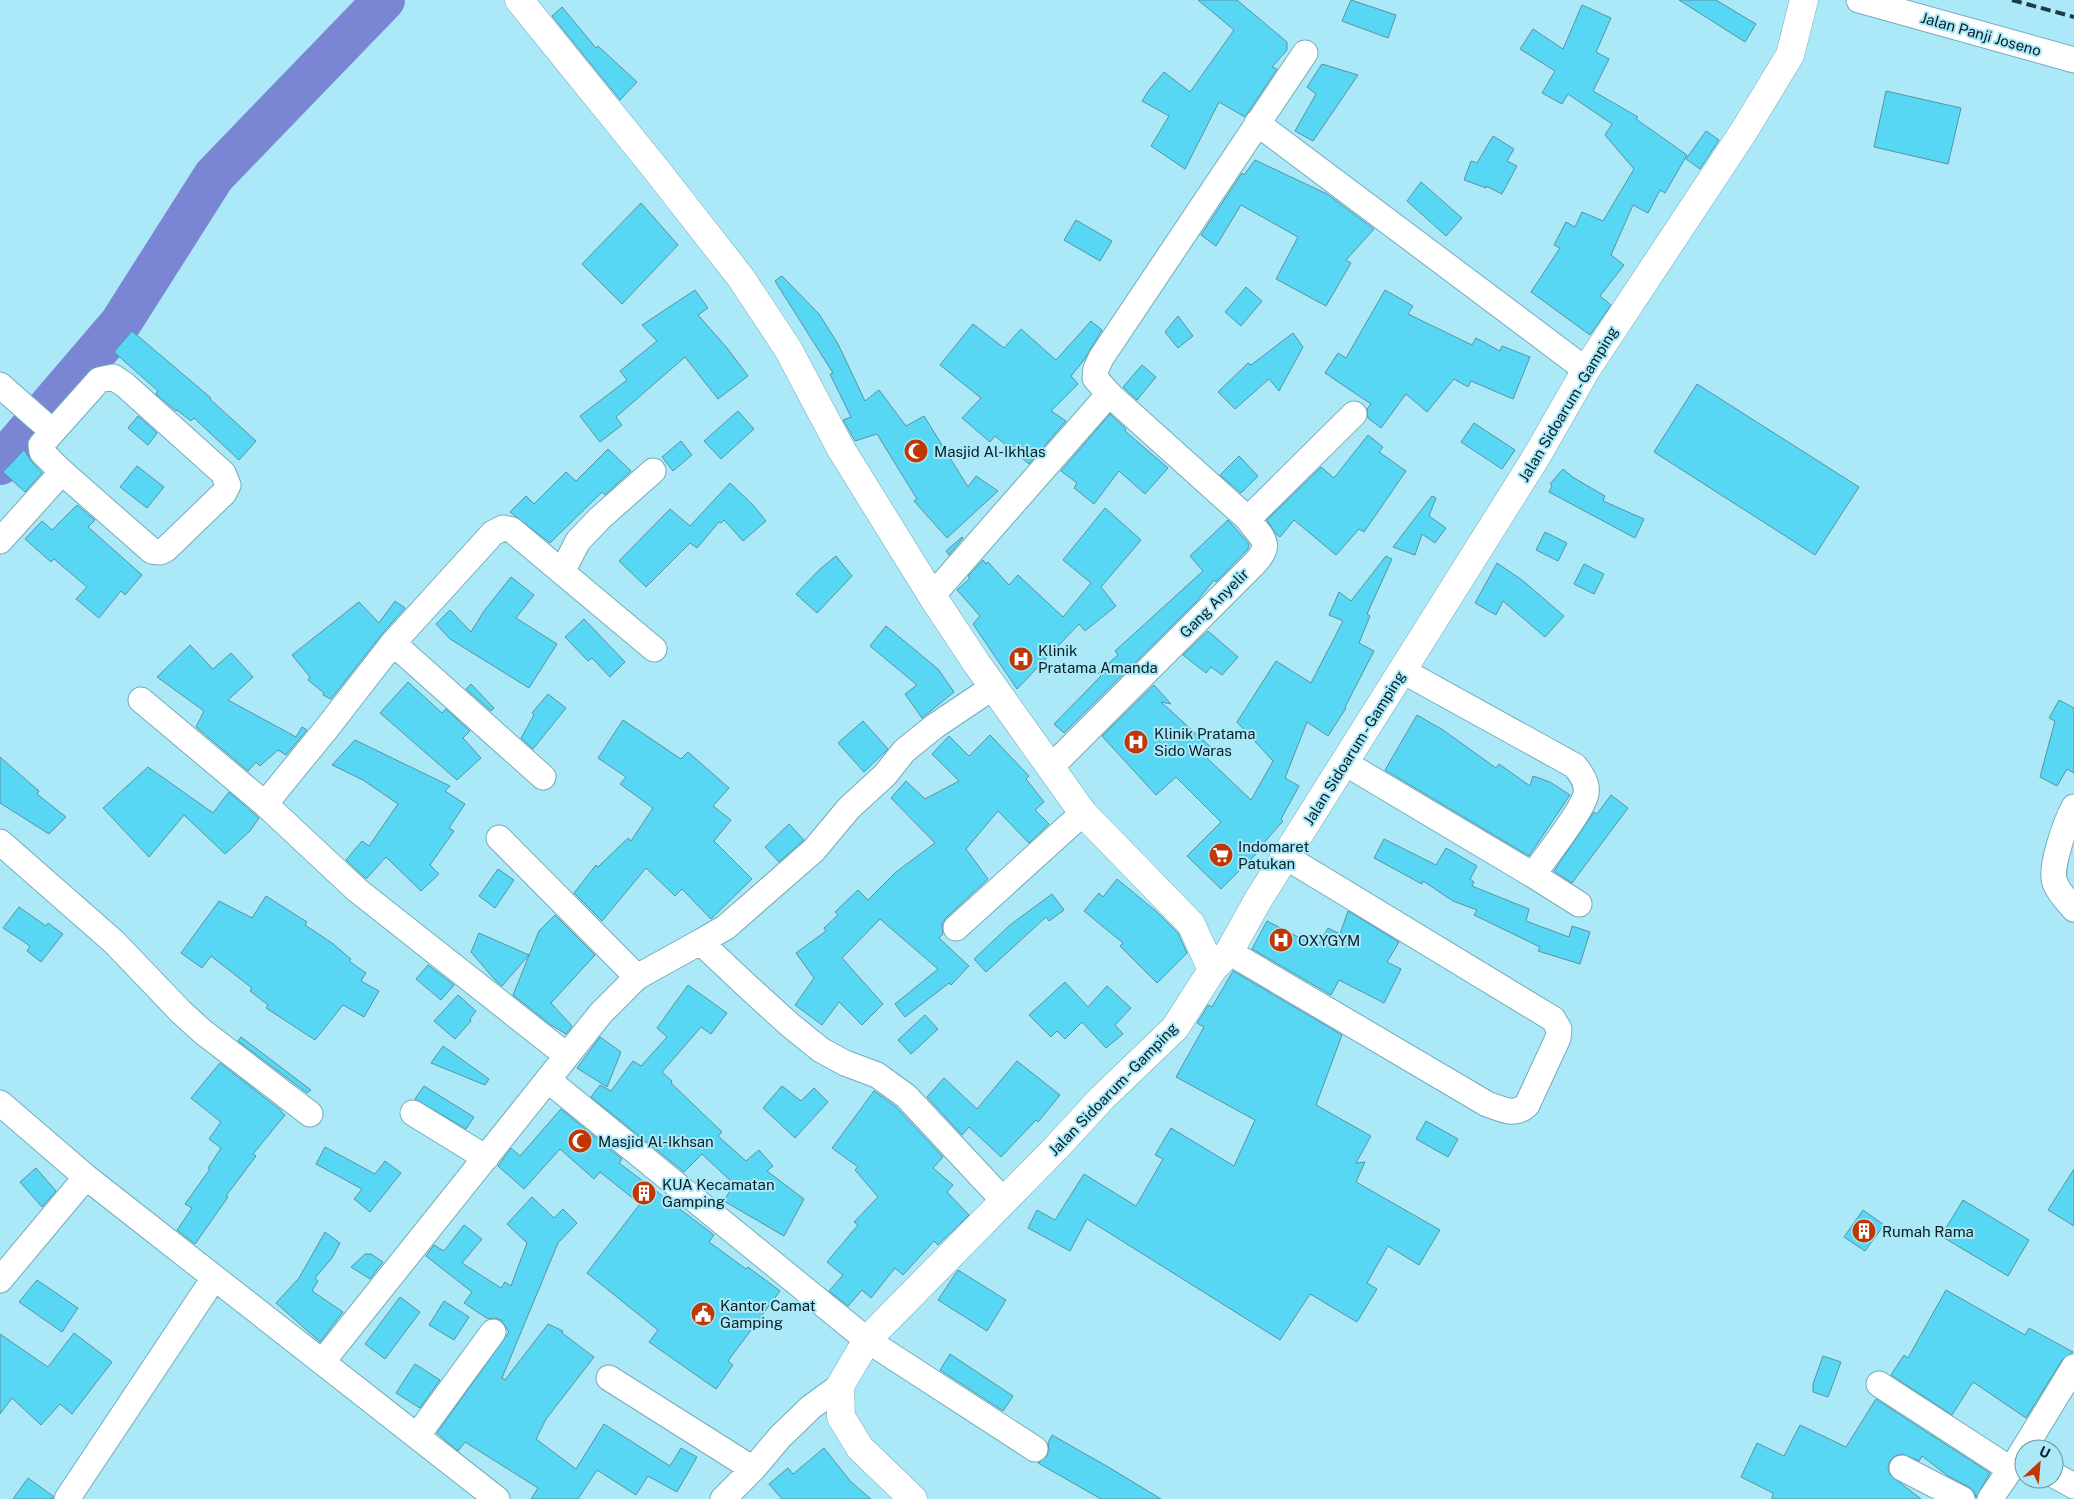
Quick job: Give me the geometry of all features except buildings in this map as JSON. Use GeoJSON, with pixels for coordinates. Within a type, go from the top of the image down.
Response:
{"type":"FeatureCollection","features":[{"type":"Feature","properties":{"kind":"main road"},"geometry":{"type":"LineString","coordinates":[[519,0],[661,175],[741,278],[788,349],[841,449],[932,596],[993,687],[1083,813],[1191,924],[1226,951]]}},
{"type":"Feature","properties":{"kind":"main road","name":"Jalan Sidoarum - Gamping"},"geometry":{"type":"LineString","coordinates":[[840,1386],[867,1340],[1102,1098],[1175,1028],[1404,670],[1535,459],[1586,370],[1744,131],[1790,56],[1804,0]]}},
{"type":"Feature","properties":{"kind":"main road"},"geometry":{"type":"LineString","coordinates":[[1191,924],[1211,930],[1226,951]]}},
{"type":"Feature","properties":{"kind":"main road"},"geometry":{"type":"LineString","coordinates":[[840,1386],[841,1417],[860,1448],[912,1499]]}},
{"type":"Feature","properties":{"kind":"street","name":"Jalan Panji Joseno"},"geometry":{"type":"LineString","coordinates":[[1859,0],[2074,60]]}},
{"type":"Feature","properties":{"kind":"street"},"geometry":{"type":"LineString","coordinates":[[1305,53],[1257,123],[1586,370]]}},
{"type":"Feature","properties":{"kind":"street","name":"Gang Anyelir"},"geometry":{"type":"LineString","coordinates":[[1051,767],[1264,553],[1266,543],[1248,519],[1109,394],[1095,378],[1096,369],[1101,358],[1257,123]]}},
{"type":"Feature","properties":{"kind":"street"},"geometry":{"type":"LineString","coordinates":[[113,377],[125,385],[223,473],[228,484],[224,493],[166,549],[160,552],[152,550],[62,472],[42,452],[43,423],[99,380],[113,377]]}},
{"type":"Feature","properties":{"kind":"street"},"geometry":{"type":"LineString","coordinates":[[0,384],[43,423]]}},
{"type":"Feature","properties":{"kind":"street"},"geometry":{"type":"LineString","coordinates":[[932,596],[1109,394]]}},
{"type":"Feature","properties":{"kind":"street"},"geometry":{"type":"LineString","coordinates":[[1248,519],[1354,414]]}},
{"type":"Feature","properties":{"kind":"street"},"geometry":{"type":"LineString","coordinates":[[562,572],[578,540],[619,500],[653,471]]}},
{"type":"Feature","properties":{"kind":"street"},"geometry":{"type":"LineString","coordinates":[[0,541],[62,472]]}},
{"type":"Feature","properties":{"kind":"street"},"geometry":{"type":"LineString","coordinates":[[265,804],[328,728],[392,643],[498,530],[503,528],[512,530],[654,649]]}},
{"type":"Feature","properties":{"kind":"street"},"geometry":{"type":"LineString","coordinates":[[392,643],[543,777]]}},
{"type":"Feature","properties":{"kind":"street"},"geometry":{"type":"LineString","coordinates":[[1404,670],[1575,766],[1583,777],[1586,796],[1533,875]]}},
{"type":"Feature","properties":{"kind":"street"},"geometry":{"type":"LineString","coordinates":[[322,1361],[600,1013],[637,977],[726,927],[814,850],[849,808],[885,775],[904,751],[935,726],[993,687]]}},
{"type":"Feature","properties":{"kind":"street"},"geometry":{"type":"LineString","coordinates":[[141,700],[265,804],[357,890],[566,1055]]}},
{"type":"Feature","properties":{"kind":"street"},"geometry":{"type":"LineString","coordinates":[[1345,763],[1579,904]]}},
{"type":"Feature","properties":{"kind":"street"},"geometry":{"type":"LineString","coordinates":[[2074,807],[2063,835],[2055,864],[2054,882],[2074,909]]}},
{"type":"Feature","properties":{"kind":"street"},"geometry":{"type":"LineString","coordinates":[[956,928],[1083,813]]}},
{"type":"Feature","properties":{"kind":"street"},"geometry":{"type":"LineString","coordinates":[[500,838],[637,977]]}},
{"type":"Feature","properties":{"kind":"street"},"geometry":{"type":"LineString","coordinates":[[0,842],[114,942],[181,1012],[203,1032],[310,1114]]}},
{"type":"Feature","properties":{"kind":"street"},"geometry":{"type":"LineString","coordinates":[[1226,951],[1487,1104],[1514,1113],[1527,1105],[1558,1038],[1559,1029],[1553,1019],[1286,857]]}},
{"type":"Feature","properties":{"kind":"street"},"geometry":{"type":"LineString","coordinates":[[702,940],[710,951],[746,985],[821,1050],[845,1063],[877,1075],[906,1096],[1004,1201]]}},
{"type":"Feature","properties":{"kind":"street"},"geometry":{"type":"LineString","coordinates":[[548,1080],[867,1340],[1034,1449]]}},
{"type":"Feature","properties":{"kind":"street"},"geometry":{"type":"LineString","coordinates":[[0,1103],[86,1177],[497,1499]]}},
{"type":"Feature","properties":{"kind":"street"},"geometry":{"type":"LineString","coordinates":[[413,1113],[486,1158]]}},
{"type":"Feature","properties":{"kind":"street"},"geometry":{"type":"LineString","coordinates":[[0,1280],[86,1177]]}},
{"type":"Feature","properties":{"kind":"street"},"geometry":{"type":"LineString","coordinates":[[67,1499],[214,1278]]}},
{"type":"Feature","properties":{"kind":"street"},"geometry":{"type":"LineString","coordinates":[[417,1436],[494,1332]]}},
{"type":"Feature","properties":{"kind":"street"},"geometry":{"type":"LineString","coordinates":[[2032,1439],[2074,1367]]}},
{"type":"Feature","properties":{"kind":"street"},"geometry":{"type":"LineString","coordinates":[[609,1378],[753,1469]]}},
{"type":"Feature","properties":{"kind":"street"},"geometry":{"type":"LineString","coordinates":[[1879,1384],[2014,1460]]}},
{"type":"Feature","properties":{"kind":"street"},"geometry":{"type":"LineString","coordinates":[[723,1499],[753,1469],[780,1437],[811,1408],[840,1386]]}},
{"type":"Feature","properties":{"kind":"street"},"geometry":{"type":"LineString","coordinates":[[1990,1499],[2014,1467]]}},
{"type":"Feature","properties":{"kind":"street"},"geometry":{"type":"LineString","coordinates":[[1902,1468],[1962,1499]]}},
{"type":"Feature","properties":{"kind":"waterway"},"geometry":{"type":"LineString","coordinates":[[0,464],[120,324],[214,176],[384,0]]}},
{"type":"Feature","properties":{"kind":"railway"},"geometry":{"type":"LineString","coordinates":[[2012,0],[2074,17]]}},
{"type":"Feature","properties":{"kind":"place","name":"Masjid Al-Ikhlas"},"geometry":{"type":"Point","coordinates":[916,451]}},
{"type":"Feature","properties":{"kind":"place","name":"Klinik Pratama Amanda"},"geometry":{"type":"Point","coordinates":[1021,659]}},
{"type":"Feature","properties":{"kind":"place","name":"Klinik Pratama Sido Waras"},"geometry":{"type":"Point","coordinates":[1136,742]}},
{"type":"Feature","properties":{"kind":"place","name":"Indomaret Patukan"},"geometry":{"type":"Point","coordinates":[1221,855]}},
{"type":"Feature","properties":{"kind":"place","name":"OXYGYM"},"geometry":{"type":"Point","coordinates":[1281,940]}},
{"type":"Feature","properties":{"kind":"place","name":"Masjid Al-Ikhsan"},"geometry":{"type":"Point","coordinates":[580,1141]}},
{"type":"Feature","properties":{"kind":"place","name":"KUA Kecamatan Gamping"},"geometry":{"type":"Point","coordinates":[644,1193]}},
{"type":"Feature","properties":{"kind":"place","name":"Rumah Rama"},"geometry":{"type":"Point","coordinates":[1864,1231]}},
{"type":"Feature","properties":{"kind":"place","name":"Kantor Camat Gamping"},"geometry":{"type":"Point","coordinates":[703,1314]}}]}
